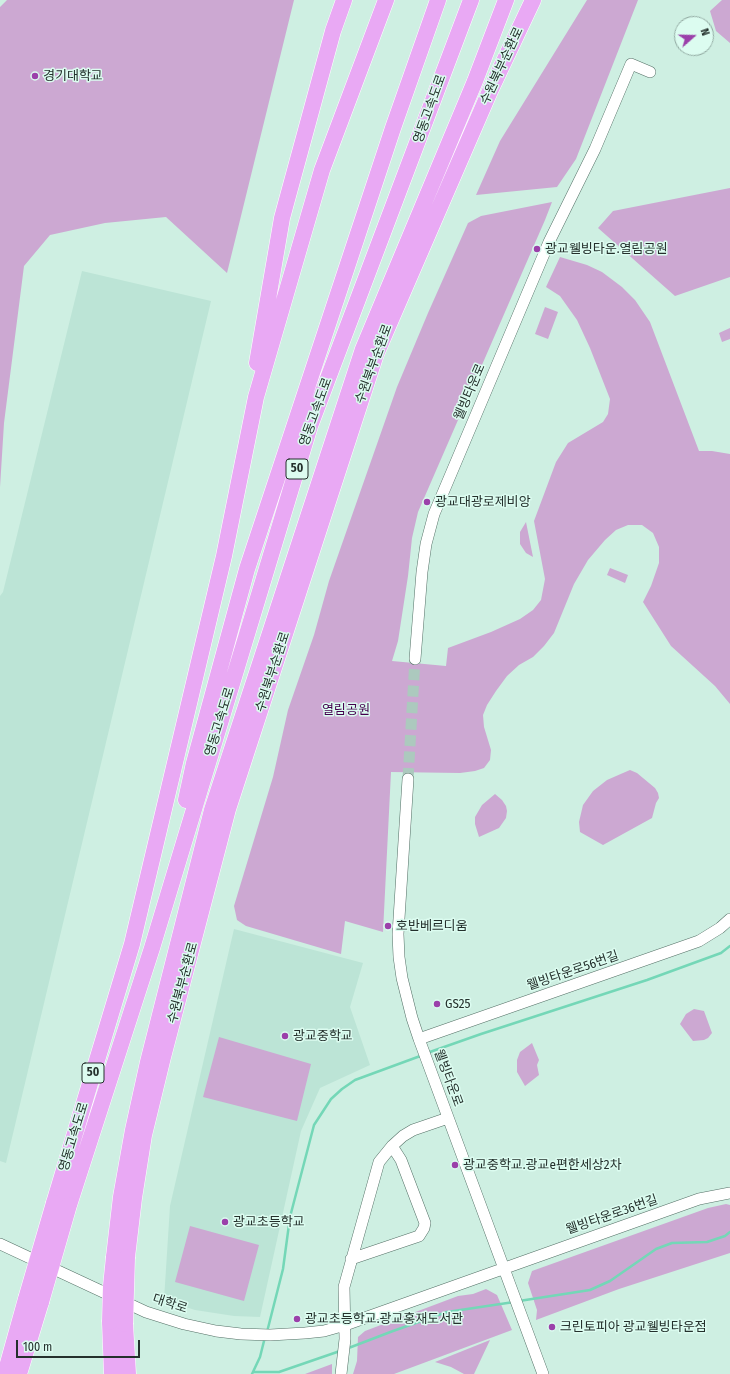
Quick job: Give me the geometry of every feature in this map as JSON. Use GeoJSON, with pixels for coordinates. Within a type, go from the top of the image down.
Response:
{"type":"FeatureCollection","features":[{"type":"Feature","properties":{"kind":"highway","name":"영동고속도로"},"geometry":{"type":"LineString","coordinates":[[240,479],[260,346],[282,218],[333,31],[344,0]]}},
{"type":"Feature","properties":{"kind":"highway","name":"영동고속도로"},"geometry":{"type":"LineString","coordinates":[[19,1374],[34,1301],[62,1204],[132,944],[222,564],[256,397],[322,170],[386,0]]}},
{"type":"Feature","properties":{"kind":"highway","name":"영동고속도로"},"geometry":{"type":"LineString","coordinates":[[152,948],[194,763],[247,569],[393,128],[438,0]]}},
{"type":"Feature","properties":{"kind":"highway","name":"영동고속도로"},"geometry":{"type":"LineString","coordinates":[[62,1204],[152,948],[310,426],[471,0]]}},
{"type":"Feature","properties":{"kind":"highway","name":"수원북부순환로"},"geometry":{"type":"LineString","coordinates":[[120,1257],[123,1190],[133,1130],[148,1062],[212,810],[362,349],[475,81],[506,0]]}},
{"type":"Feature","properties":{"kind":"highway","name":"수원북부순환로"},"geometry":{"type":"LineString","coordinates":[[128,1374],[111,1286],[120,1257],[134,1198],[144,1135],[230,802],[376,354],[490,91],[533,0]]}},
{"type":"Feature","properties":{"kind":"highway","name":"영동고속도로"},"geometry":{"type":"LineString","coordinates":[[5,1374],[34,1301]]}},
{"type":"Feature","properties":{"kind":"highway"},"geometry":{"type":"LineString","coordinates":[[0,1365],[34,1301]]}},
{"type":"Feature","properties":{"kind":"highway"},"geometry":{"type":"LineString","coordinates":[[26,1374],[34,1301]]}},
{"type":"Feature","properties":{"kind":"highway","name":"수원북부순환로"},"geometry":{"type":"LineString","coordinates":[[112,1374],[118,1323]]}},
{"type":"Feature","properties":{"kind":"street","name":"웰빙타운로"},"geometry":{"type":"LineString","coordinates":[[415,659],[422,572],[426,544],[434,514],[549,242],[595,149],[631,64],[650,72]]}},
{"type":"Feature","properties":{"kind":"street","name":"웰빙타운로"},"geometry":{"type":"LineString","coordinates":[[408,779],[398,934],[402,978],[412,1018],[432,1075],[543,1374]]}},
{"type":"Feature","properties":{"kind":"street","name":"웰빙타운로56번길"},"geometry":{"type":"LineString","coordinates":[[421,1044],[699,941],[720,928],[730,919]]}},
{"type":"Feature","properties":{"kind":"street"},"geometry":{"type":"LineString","coordinates":[[341,1374],[345,1339],[344,1287],[379,1162],[392,1146],[403,1136],[413,1130],[448,1118]]}},
{"type":"Feature","properties":{"kind":"street"},"geometry":{"type":"LineString","coordinates":[[351,1259],[419,1236],[424,1228],[425,1222],[401,1160],[392,1146]]}},
{"type":"Feature","properties":{"kind":"street","name":"웰빙타운로36번길"},"geometry":{"type":"LineString","coordinates":[[504,1268],[699,1199],[730,1193]]}},
{"type":"Feature","properties":{"kind":"street","name":"대학로"},"geometry":{"type":"LineString","coordinates":[[0,1244],[150,1313],[205,1329],[227,1333],[256,1335],[324,1331],[345,1325],[504,1268]]}},
{"type":"Feature","properties":{"kind":"shaded area"},"geometry":{"type":"Polygon","coordinates":[[[82,271],[211,301],[6,1163],[0,1161],[0,596],[3,592],[82,271]]]}},
{"type":"Feature","properties":{"kind":"shaded area"},"geometry":{"type":"Polygon","coordinates":[[[234,929],[363,963],[350,1007],[370,1065],[320,1088],[301,1131],[260,1317],[234,1316],[195,1310],[164,1300],[170,1206],[234,929]]]}},
{"type":"Feature","properties":{"kind":"green space"},"geometry":{"type":"Polygon","coordinates":[[[7,0],[294,0],[227,273],[166,217],[105,223],[50,235],[24,266],[4,423],[0,487],[0,7],[7,0]]]}},
{"type":"Feature","properties":{"kind":"green space"},"geometry":{"type":"Polygon","coordinates":[[[587,0],[638,0],[576,159],[557,187],[476,195],[500,141],[587,0]]]}},
{"type":"Feature","properties":{"kind":"green space"},"geometry":{"type":"Polygon","coordinates":[[[722,0],[730,0],[730,43],[716,31],[714,16],[712,16],[710,11],[722,0]]]}},
{"type":"Feature","properties":{"kind":"green space"},"geometry":{"type":"Polygon","coordinates":[[[730,188],[730,277],[675,296],[598,228],[613,211],[730,188]]]}},
{"type":"Feature","properties":{"kind":"green space","name":"열림공원"},"geometry":{"type":"Polygon","coordinates":[[[552,202],[418,512],[412,538],[398,641],[392,661],[446,666],[448,648],[491,632],[520,619],[533,610],[541,600],[545,579],[534,521],[556,462],[568,443],[603,422],[608,414],[610,399],[590,348],[577,320],[560,296],[546,287],[560,257],[587,265],[602,272],[622,287],[635,300],[650,322],[699,451],[712,451],[730,454],[730,704],[715,686],[671,646],[643,602],[651,586],[659,563],[659,547],[653,533],[642,525],[628,525],[616,530],[605,540],[588,560],[574,584],[554,633],[533,657],[519,665],[507,676],[487,705],[483,715],[484,727],[491,750],[490,760],[484,768],[460,773],[391,772],[383,932],[345,921],[341,954],[246,926],[237,920],[234,906],[273,777],[288,710],[314,635],[329,581],[397,387],[428,313],[468,223],[481,216],[552,202]]]}},
{"type":"Feature","properties":{"kind":"green space"},"geometry":{"type":"Polygon","coordinates":[[[545,307],[558,312],[548,339],[535,334],[545,307]]]}},
{"type":"Feature","properties":{"kind":"green space"},"geometry":{"type":"Polygon","coordinates":[[[730,328],[730,339],[722,342],[719,333],[730,328]]]}},
{"type":"Feature","properties":{"kind":"green space"},"geometry":{"type":"Polygon","coordinates":[[[526,522],[533,557],[526,553],[520,544],[520,532],[526,522]]]}},
{"type":"Feature","properties":{"kind":"green space"},"geometry":{"type":"Polygon","coordinates":[[[610,568],[628,575],[625,583],[607,575],[610,568]]]}},
{"type":"Feature","properties":{"kind":"green space"},"geometry":{"type":"Polygon","coordinates":[[[630,770],[637,773],[655,788],[658,793],[659,798],[652,818],[603,845],[580,832],[579,822],[583,805],[593,791],[607,780],[630,770]]]}},
{"type":"Feature","properties":{"kind":"green space"},"geometry":{"type":"Polygon","coordinates":[[[495,794],[506,806],[506,818],[499,828],[479,837],[475,824],[475,817],[482,805],[495,794]]]}},
{"type":"Feature","properties":{"kind":"green space"},"geometry":{"type":"Polygon","coordinates":[[[694,1009],[704,1011],[712,1033],[704,1040],[693,1041],[680,1024],[686,1014],[694,1009]]]}},
{"type":"Feature","properties":{"kind":"green space"},"geometry":{"type":"Polygon","coordinates":[[[219,1037],[311,1064],[297,1121],[203,1097],[219,1037]]]}},
{"type":"Feature","properties":{"kind":"green space"},"geometry":{"type":"Polygon","coordinates":[[[532,1043],[539,1060],[537,1065],[539,1075],[525,1086],[517,1072],[517,1060],[520,1052],[532,1043]]]}},
{"type":"Feature","properties":{"kind":"green space"},"geometry":{"type":"Polygon","coordinates":[[[726,1204],[730,1205],[730,1253],[619,1289],[536,1320],[537,1310],[528,1283],[532,1271],[708,1208],[726,1204]]]}},
{"type":"Feature","properties":{"kind":"green space"},"geometry":{"type":"Polygon","coordinates":[[[190,1226],[259,1245],[244,1301],[175,1282],[190,1226]]]}},
{"type":"Feature","properties":{"kind":"green space"},"geometry":{"type":"Polygon","coordinates":[[[486,1289],[497,1295],[512,1330],[394,1374],[353,1374],[357,1361],[358,1337],[365,1331],[458,1296],[473,1294],[486,1289]]]}},
{"type":"Feature","properties":{"kind":"green space"},"geometry":{"type":"Polygon","coordinates":[[[490,1340],[474,1374],[464,1374],[451,1367],[435,1362],[490,1340]]]}},
{"type":"Feature","properties":{"kind":"green space"},"geometry":{"type":"Polygon","coordinates":[[[332,1364],[332,1374],[305,1374],[332,1364]]]}},
{"type":"Feature","properties":{"kind":"waterway"},"geometry":{"type":"LineString","coordinates":[[427,1053],[647,980],[721,953],[730,946]]}},
{"type":"Feature","properties":{"kind":"waterway"},"geometry":{"type":"LineString","coordinates":[[267,1332],[283,1269],[290,1217],[314,1125],[331,1099],[355,1080],[423,1055]]}},
{"type":"Feature","properties":{"kind":"waterway"},"geometry":{"type":"LineString","coordinates":[[519,1301],[590,1290],[610,1281],[656,1249],[672,1243],[707,1242],[725,1236],[730,1232]]}},
{"type":"Feature","properties":{"kind":"waterway"},"geometry":{"type":"LineString","coordinates":[[346,1349],[447,1312],[514,1302]]}},
{"type":"Feature","properties":{"kind":"waterway"},"geometry":{"type":"LineString","coordinates":[[252,1374],[260,1357],[265,1337]]}},
{"type":"Feature","properties":{"kind":"waterway"},"geometry":{"type":"LineString","coordinates":[[253,1372],[279,1372],[340,1351]]}},
{"type":"Feature","properties":{"kind":"tunnel"},"geometry":{"type":"LineString","coordinates":[[408,779],[415,659]]}},
{"type":"Feature","properties":{"kind":"place","name":"경기대학교"},"geometry":{"type":"Point","coordinates":[35,76]}},
{"type":"Feature","properties":{"kind":"place","name":"광교웰빙타운.열림공원"},"geometry":{"type":"Point","coordinates":[537,249]}},
{"type":"Feature","properties":{"kind":"place","name":"광교대광로제비앙"},"geometry":{"type":"Point","coordinates":[427,502]}},
{"type":"Feature","properties":{"kind":"place","name":"호반베르디움"},"geometry":{"type":"Point","coordinates":[388,926]}},
{"type":"Feature","properties":{"kind":"place","name":"GS25"},"geometry":{"type":"Point","coordinates":[437,1004]}},
{"type":"Feature","properties":{"kind":"place","name":"광교중학교"},"geometry":{"type":"Point","coordinates":[285,1036]}},
{"type":"Feature","properties":{"kind":"place","name":"광교중학교.광교e편한세상2차"},"geometry":{"type":"Point","coordinates":[455,1165]}},
{"type":"Feature","properties":{"kind":"place","name":"광교초등학교"},"geometry":{"type":"Point","coordinates":[225,1222]}},
{"type":"Feature","properties":{"kind":"place","name":"광교초등학교.광교홍재도서관"},"geometry":{"type":"Point","coordinates":[297,1319]}},
{"type":"Feature","properties":{"kind":"place","name":"크린토피아 광교웰빙타운점"},"geometry":{"type":"Point","coordinates":[552,1327]}}]}
